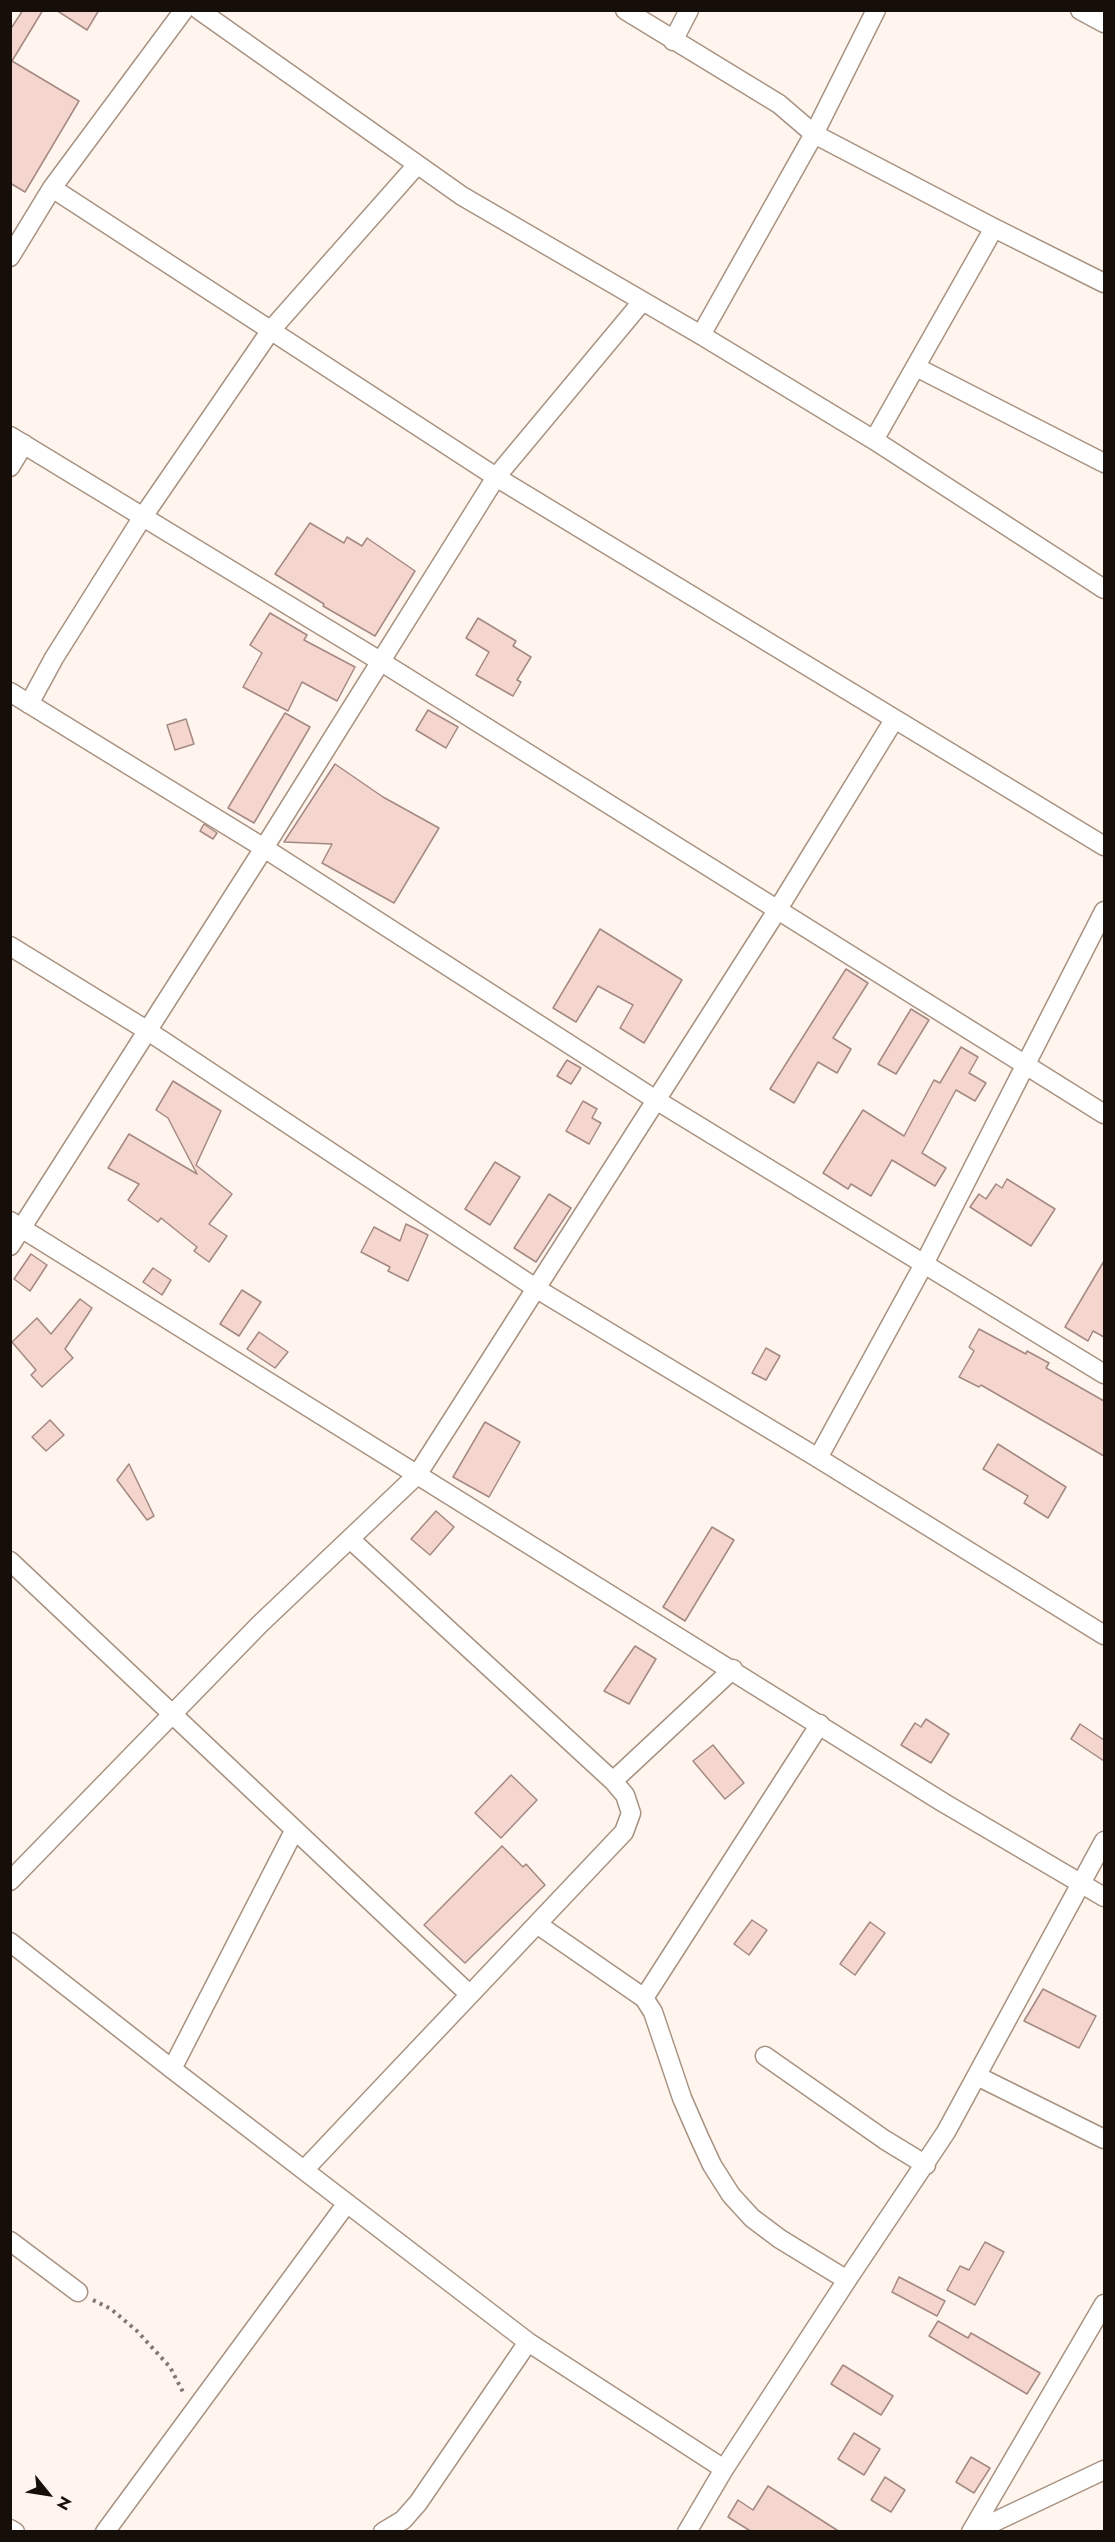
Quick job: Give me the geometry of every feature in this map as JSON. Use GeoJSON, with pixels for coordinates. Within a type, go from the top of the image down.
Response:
{"type":"FeatureCollection","features":[{"type":"Feature","properties":{"kind":"street"},"geometry":{"type":"LineString","coordinates":[[10,257],[52,188],[184,10]]}},
{"type":"Feature","properties":{"kind":"street"},"geometry":{"type":"LineString","coordinates":[[198,10],[416,166],[462,196],[641,303],[701,335],[874,441],[1104,588]]}},
{"type":"Feature","properties":{"kind":"street"},"geometry":{"type":"LineString","coordinates":[[625,10],[779,104],[814,134],[1104,283]]}},
{"type":"Feature","properties":{"kind":"street"},"geometry":{"type":"LineString","coordinates":[[673,41],[689,10]]}},
{"type":"Feature","properties":{"kind":"street"},"geometry":{"type":"LineString","coordinates":[[701,335],[814,134],[876,10]]}},
{"type":"Feature","properties":{"kind":"street"},"geometry":{"type":"LineString","coordinates":[[1080,10],[1104,23]]}},
{"type":"Feature","properties":{"kind":"street"},"geometry":{"type":"LineString","coordinates":[[29,704],[54,658],[142,518],[271,330],[416,166]]}},
{"type":"Feature","properties":{"kind":"street"},"geometry":{"type":"LineString","coordinates":[[52,188],[496,477],[1104,846]]}},
{"type":"Feature","properties":{"kind":"street"},"geometry":{"type":"LineString","coordinates":[[874,441],[994,228]]}},
{"type":"Feature","properties":{"kind":"street"},"geometry":{"type":"LineString","coordinates":[[10,1246],[16,1224],[148,1031],[496,477],[641,303]]}},
{"type":"Feature","properties":{"kind":"street"},"geometry":{"type":"LineString","coordinates":[[916,367],[1104,463]]}},
{"type":"Feature","properties":{"kind":"street"},"geometry":{"type":"LineString","coordinates":[[10,467],[17,440],[380,661],[1104,1114]]}},
{"type":"Feature","properties":{"kind":"street"},"geometry":{"type":"LineString","coordinates":[[10,692],[264,848],[656,1100],[1104,1374]]}},
{"type":"Feature","properties":{"kind":"street"},"geometry":{"type":"LineString","coordinates":[[10,1881],[260,1624],[417,1475],[778,909],[894,720]]}},
{"type":"Feature","properties":{"kind":"street"},"geometry":{"type":"LineString","coordinates":[[818,1458],[924,1264],[1104,911]]}},
{"type":"Feature","properties":{"kind":"street"},"geometry":{"type":"LineString","coordinates":[[10,946],[148,1031],[537,1288],[1104,1635]]}},
{"type":"Feature","properties":{"kind":"street"},"geometry":{"type":"LineString","coordinates":[[16,1224],[1006,1841],[1104,1897]]}},
{"type":"Feature","properties":{"kind":"street"},"geometry":{"type":"LineString","coordinates":[[304,2170],[468,1994],[624,1832],[631,1813],[625,1795],[613,1781],[350,1539]]}},
{"type":"Feature","properties":{"kind":"street"},"geometry":{"type":"LineString","coordinates":[[10,1561],[468,1994]]}},
{"type":"Feature","properties":{"kind":"street"},"geometry":{"type":"LineString","coordinates":[[613,1781],[732,1669]]}},
{"type":"Feature","properties":{"kind":"street"},"geometry":{"type":"LineString","coordinates":[[644,1998],[820,1724]]}},
{"type":"Feature","properties":{"kind":"street"},"geometry":{"type":"LineString","coordinates":[[172,2069],[294,1831]]}},
{"type":"Feature","properties":{"kind":"street"},"geometry":{"type":"LineString","coordinates":[[687,2532],[724,2469],[847,2280],[926,2164],[977,2076],[1104,1841]]}},
{"type":"Feature","properties":{"kind":"street"},"geometry":{"type":"LineString","coordinates":[[537,1924],[644,1998],[653,2012],[682,2098],[708,2156],[731,2195],[752,2218],[780,2239],[847,2280]]}},
{"type":"Feature","properties":{"kind":"street"},"geometry":{"type":"LineString","coordinates":[[10,1942],[528,2342],[724,2469]]}},
{"type":"Feature","properties":{"kind":"street"},"geometry":{"type":"LineString","coordinates":[[765,2056],[877,2135],[926,2164]]}},
{"type":"Feature","properties":{"kind":"street"},"geometry":{"type":"LineString","coordinates":[[977,2076],[1104,2139]]}},
{"type":"Feature","properties":{"kind":"street"},"geometry":{"type":"LineString","coordinates":[[105,2532],[347,2203]]}},
{"type":"Feature","properties":{"kind":"street"},"geometry":{"type":"LineString","coordinates":[[10,2241],[78,2292]]}},
{"type":"Feature","properties":{"kind":"street"},"geometry":{"type":"LineString","coordinates":[[972,2532],[1104,2304]]}},
{"type":"Feature","properties":{"kind":"street"},"geometry":{"type":"LineString","coordinates":[[383,2532],[403,2520],[418,2503],[528,2342]]}},
{"type":"Feature","properties":{"kind":"street"},"geometry":{"type":"LineString","coordinates":[[972,2532],[1104,2470]]}},
{"type":"Feature","properties":{"kind":"street"},"geometry":{"type":"LineString","coordinates":[[10,2529],[15,2532]]}},
{"type":"Feature","properties":{"kind":"path"},"geometry":{"type":"LineString","coordinates":[[78,2292],[111,2309],[137,2331],[170,2367],[188,2401],[189,2418]]}},
{"type":"Feature","properties":{"kind":"building"},"geometry":{"type":"Polygon","coordinates":[[[23,10],[43,10],[12,61],[79,101],[25,192],[10,183],[10,30],[23,10]]]}},
{"type":"Feature","properties":{"kind":"building"},"geometry":{"type":"Polygon","coordinates":[[[56,10],[99,10],[87,30],[56,10]]]}},
{"type":"Feature","properties":{"kind":"building"},"geometry":{"type":"Polygon","coordinates":[[[310,523],[344,543],[347,537],[362,546],[367,538],[415,571],[375,636],[323,606],[324,604],[275,574],[310,523]]]}},
{"type":"Feature","properties":{"kind":"building"},"geometry":{"type":"Polygon","coordinates":[[[270,613],[307,635],[304,640],[355,667],[337,701],[302,682],[288,711],[243,687],[262,653],[250,645],[270,613]]]}},
{"type":"Feature","properties":{"kind":"building"},"geometry":{"type":"Polygon","coordinates":[[[478,618],[516,641],[513,646],[531,657],[517,680],[521,682],[513,696],[476,675],[489,652],[466,638],[478,618]]]}},
{"type":"Feature","properties":{"kind":"building"},"geometry":{"type":"Polygon","coordinates":[[[428,710],[458,727],[446,748],[416,730],[428,710]]]}},
{"type":"Feature","properties":{"kind":"building"},"geometry":{"type":"Polygon","coordinates":[[[285,713],[310,727],[254,823],[228,808],[285,713]]]}},
{"type":"Feature","properties":{"kind":"building"},"geometry":{"type":"Polygon","coordinates":[[[186,719],[194,744],[175,750],[167,725],[186,719]]]}},
{"type":"Feature","properties":{"kind":"building"},"geometry":{"type":"Polygon","coordinates":[[[335,764],[383,797],[439,828],[394,903],[322,863],[332,844],[284,842],[335,764]]]}},
{"type":"Feature","properties":{"kind":"building"},"geometry":{"type":"Polygon","coordinates":[[[204,824],[217,833],[213,839],[200,831],[204,824]]]}},
{"type":"Feature","properties":{"kind":"building"},"geometry":{"type":"Polygon","coordinates":[[[600,929],[682,980],[644,1043],[620,1028],[633,1005],[598,986],[576,1022],[553,1008],[600,929]]]}},
{"type":"Feature","properties":{"kind":"building"},"geometry":{"type":"Polygon","coordinates":[[[846,969],[868,983],[833,1038],[851,1049],[837,1073],[818,1062],[794,1103],[770,1089],[846,969]]]}},
{"type":"Feature","properties":{"kind":"building"},"geometry":{"type":"Polygon","coordinates":[[[911,1009],[929,1020],[896,1074],[878,1064],[911,1009]]]}},
{"type":"Feature","properties":{"kind":"building"},"geometry":{"type":"Polygon","coordinates":[[[961,1047],[978,1057],[969,1073],[986,1083],[975,1101],[956,1090],[922,1153],[946,1168],[935,1186],[892,1160],[871,1196],[851,1184],[848,1189],[823,1173],[863,1110],[904,1136],[934,1080],[940,1083],[961,1047]]]}},
{"type":"Feature","properties":{"kind":"building"},"geometry":{"type":"Polygon","coordinates":[[[567,1060],[581,1068],[571,1084],[557,1076],[567,1060]]]}},
{"type":"Feature","properties":{"kind":"building"},"geometry":{"type":"Polygon","coordinates":[[[173,1081],[221,1111],[196,1165],[232,1194],[209,1224],[227,1236],[209,1262],[194,1251],[197,1247],[161,1218],[158,1222],[128,1200],[139,1184],[108,1168],[129,1134],[197,1174],[168,1118],[156,1110],[173,1081]]]}},
{"type":"Feature","properties":{"kind":"building"},"geometry":{"type":"Polygon","coordinates":[[[583,1101],[597,1109],[592,1118],[601,1123],[589,1144],[566,1131],[583,1101]]]}},
{"type":"Feature","properties":{"kind":"building"},"geometry":{"type":"Polygon","coordinates":[[[495,1162],[520,1177],[490,1225],[465,1209],[495,1162]]]}},
{"type":"Feature","properties":{"kind":"building"},"geometry":{"type":"Polygon","coordinates":[[[1007,1179],[1055,1209],[1031,1246],[970,1207],[979,1194],[986,1199],[996,1184],[1002,1188],[1007,1179]]]}},
{"type":"Feature","properties":{"kind":"building"},"geometry":{"type":"Polygon","coordinates":[[[549,1194],[571,1208],[536,1262],[514,1248],[549,1194]]]}},
{"type":"Feature","properties":{"kind":"building"},"geometry":{"type":"Polygon","coordinates":[[[406,1224],[428,1235],[408,1281],[388,1271],[390,1267],[361,1252],[374,1227],[400,1241],[406,1224]]]}},
{"type":"Feature","properties":{"kind":"building"},"geometry":{"type":"Polygon","coordinates":[[[31,1254],[47,1265],[30,1291],[14,1279],[31,1254]]]}},
{"type":"Feature","properties":{"kind":"building"},"geometry":{"type":"Polygon","coordinates":[[[1104,1261],[1104,1337],[1093,1331],[1088,1341],[1065,1327],[1104,1261]]]}},
{"type":"Feature","properties":{"kind":"building"},"geometry":{"type":"Polygon","coordinates":[[[153,1268],[171,1280],[162,1295],[143,1282],[153,1268]]]}},
{"type":"Feature","properties":{"kind":"building"},"geometry":{"type":"Polygon","coordinates":[[[242,1290],[261,1302],[239,1336],[220,1324],[242,1290]]]}},
{"type":"Feature","properties":{"kind":"building"},"geometry":{"type":"Polygon","coordinates":[[[80,1299],[92,1308],[65,1349],[73,1358],[42,1387],[31,1375],[36,1370],[12,1342],[37,1318],[51,1334],[80,1299]]]}},
{"type":"Feature","properties":{"kind":"building"},"geometry":{"type":"Polygon","coordinates":[[[979,1329],[1026,1354],[1027,1351],[1049,1363],[1046,1368],[1104,1401],[1104,1456],[981,1385],[979,1387],[959,1377],[974,1351],[969,1347],[979,1329]]]}},
{"type":"Feature","properties":{"kind":"building"},"geometry":{"type":"Polygon","coordinates":[[[259,1332],[288,1352],[275,1368],[247,1349],[259,1332]]]}},
{"type":"Feature","properties":{"kind":"building"},"geometry":{"type":"Polygon","coordinates":[[[766,1348],[780,1356],[766,1380],[752,1373],[766,1348]]]}},
{"type":"Feature","properties":{"kind":"building"},"geometry":{"type":"Polygon","coordinates":[[[50,1420],[64,1435],[46,1451],[32,1437],[50,1420]]]}},
{"type":"Feature","properties":{"kind":"building"},"geometry":{"type":"Polygon","coordinates":[[[485,1422],[520,1442],[489,1497],[453,1477],[485,1422]]]}},
{"type":"Feature","properties":{"kind":"building"},"geometry":{"type":"Polygon","coordinates":[[[998,1444],[1066,1487],[1048,1518],[1024,1503],[1028,1496],[983,1469],[998,1444]]]}},
{"type":"Feature","properties":{"kind":"building"},"geometry":{"type":"Polygon","coordinates":[[[129,1464],[154,1516],[147,1520],[117,1480],[129,1464]]]}},
{"type":"Feature","properties":{"kind":"building"},"geometry":{"type":"Polygon","coordinates":[[[436,1511],[454,1527],[430,1555],[411,1539],[436,1511]]]}},
{"type":"Feature","properties":{"kind":"building"},"geometry":{"type":"Polygon","coordinates":[[[712,1527],[734,1540],[685,1621],[663,1607],[712,1527]]]}},
{"type":"Feature","properties":{"kind":"building"},"geometry":{"type":"Polygon","coordinates":[[[635,1646],[656,1659],[629,1704],[604,1691],[635,1646]]]}},
{"type":"Feature","properties":{"kind":"building"},"geometry":{"type":"Polygon","coordinates":[[[926,1719],[949,1734],[931,1763],[901,1745],[915,1723],[921,1727],[926,1719]]]}},
{"type":"Feature","properties":{"kind":"building"},"geometry":{"type":"Polygon","coordinates":[[[1080,1724],[1104,1740],[1104,1761],[1071,1739],[1080,1724]]]}},
{"type":"Feature","properties":{"kind":"building"},"geometry":{"type":"Polygon","coordinates":[[[713,1745],[744,1783],[725,1799],[693,1761],[713,1745]]]}},
{"type":"Feature","properties":{"kind":"building"},"geometry":{"type":"Polygon","coordinates":[[[511,1775],[537,1800],[501,1838],[475,1813],[511,1775]]]}},
{"type":"Feature","properties":{"kind":"building"},"geometry":{"type":"Polygon","coordinates":[[[502,1846],[523,1867],[526,1864],[545,1885],[465,1963],[424,1925],[502,1846]]]}},
{"type":"Feature","properties":{"kind":"building"},"geometry":{"type":"Polygon","coordinates":[[[752,1920],[767,1930],[749,1955],[734,1944],[752,1920]]]}},
{"type":"Feature","properties":{"kind":"building"},"geometry":{"type":"Polygon","coordinates":[[[870,1922],[885,1933],[855,1975],[840,1964],[870,1922]]]}},
{"type":"Feature","properties":{"kind":"building"},"geometry":{"type":"Polygon","coordinates":[[[1043,1989],[1096,2016],[1079,2048],[1024,2021],[1043,1989]]]}},
{"type":"Feature","properties":{"kind":"building"},"geometry":{"type":"Polygon","coordinates":[[[985,2242],[1004,2252],[975,2305],[947,2290],[960,2266],[969,2270],[985,2242]]]}},
{"type":"Feature","properties":{"kind":"building"},"geometry":{"type":"Polygon","coordinates":[[[899,2277],[945,2301],[937,2316],[892,2292],[899,2277]]]}},
{"type":"Feature","properties":{"kind":"building"},"geometry":{"type":"Polygon","coordinates":[[[938,2321],[968,2338],[971,2333],[1040,2373],[1027,2394],[929,2336],[938,2321]]]}},
{"type":"Feature","properties":{"kind":"building"},"geometry":{"type":"Polygon","coordinates":[[[843,2365],[893,2396],[881,2415],[831,2384],[843,2365]]]}},
{"type":"Feature","properties":{"kind":"building"},"geometry":{"type":"Polygon","coordinates":[[[854,2433],[880,2449],[864,2475],[838,2459],[854,2433]]]}},
{"type":"Feature","properties":{"kind":"building"},"geometry":{"type":"Polygon","coordinates":[[[971,2457],[990,2468],[974,2493],[956,2482],[971,2457]]]}},
{"type":"Feature","properties":{"kind":"building"},"geometry":{"type":"Polygon","coordinates":[[[885,2477],[905,2490],[891,2512],[871,2500],[885,2477]]]}},
{"type":"Feature","properties":{"kind":"building"},"geometry":{"type":"Polygon","coordinates":[[[768,2486],[840,2532],[752,2532],[728,2517],[738,2500],[753,2510],[768,2486]]]}}]}
